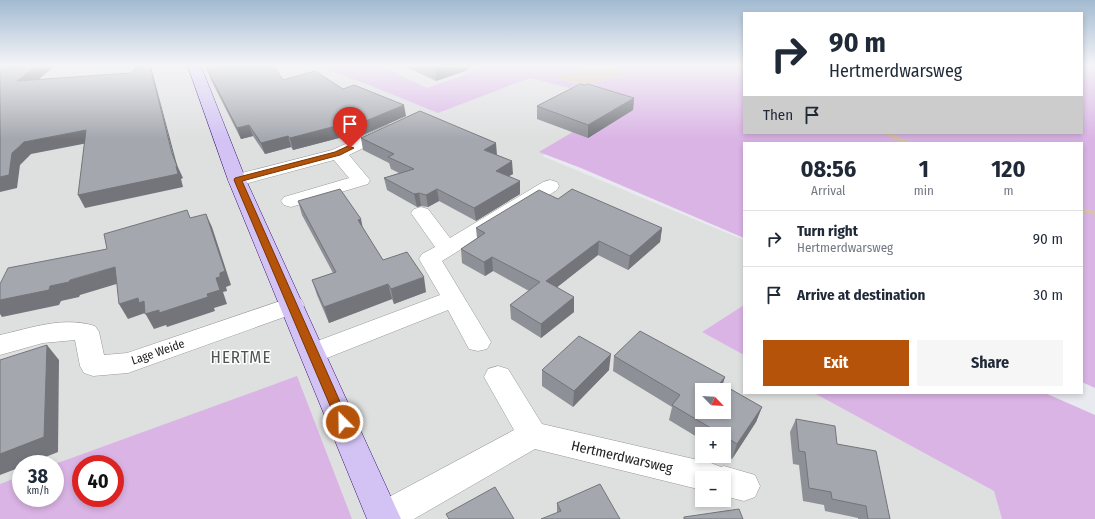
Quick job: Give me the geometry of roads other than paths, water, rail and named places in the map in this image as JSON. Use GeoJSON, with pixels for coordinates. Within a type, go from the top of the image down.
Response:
{"type":"FeatureCollection","features":[{"type":"Feature","properties":{"kind":"street"},"geometry":{"type":"LineString","coordinates":[[203,90],[237,180],[384,519],[532,435],[498,377]]}},
{"type":"Feature","properties":{"kind":"street"},"geometry":{"type":"LineString","coordinates":[[237,180],[338,154],[400,125]]}},
{"type":"Feature","properties":{"kind":"street"},"geometry":{"type":"LineString","coordinates":[[291,201],[361,180],[338,154]]}},
{"type":"Feature","properties":{"kind":"street"},"geometry":{"type":"LineString","coordinates":[[478,342],[430,259],[550,186]]}},
{"type":"Feature","properties":{"kind":"street"},"geometry":{"type":"LineString","coordinates":[[421,213],[447,248]]}},
{"type":"Feature","properties":{"kind":"street"},"geometry":{"type":"LineString","coordinates":[[313,353],[454,299]]}},
{"type":"Feature","properties":{"kind":"street","name":"Lage Weide"},"geometry":{"type":"LineString","coordinates":[[0,344],[53,333],[76,330],[86,332],[93,366],[128,363],[292,305]]}},
{"type":"Feature","properties":{"kind":"street","name":"Hertmerdwarsweg"},"geometry":{"type":"LineString","coordinates":[[532,435],[695,474]]}},
{"type":"Feature","properties":{"kind":"waterway"},"geometry":{"type":"LineString","coordinates":[[887,134],[907,142]]}},
{"type":"Feature","properties":{"kind":"waterway"},"geometry":{"type":"LineString","coordinates":[[1083,210],[1095,213]]}},
{"type":"Feature","properties":{"kind":"district","name":"HERTME"},"geometry":{"type":"Point","coordinates":[241,357]}}]}
